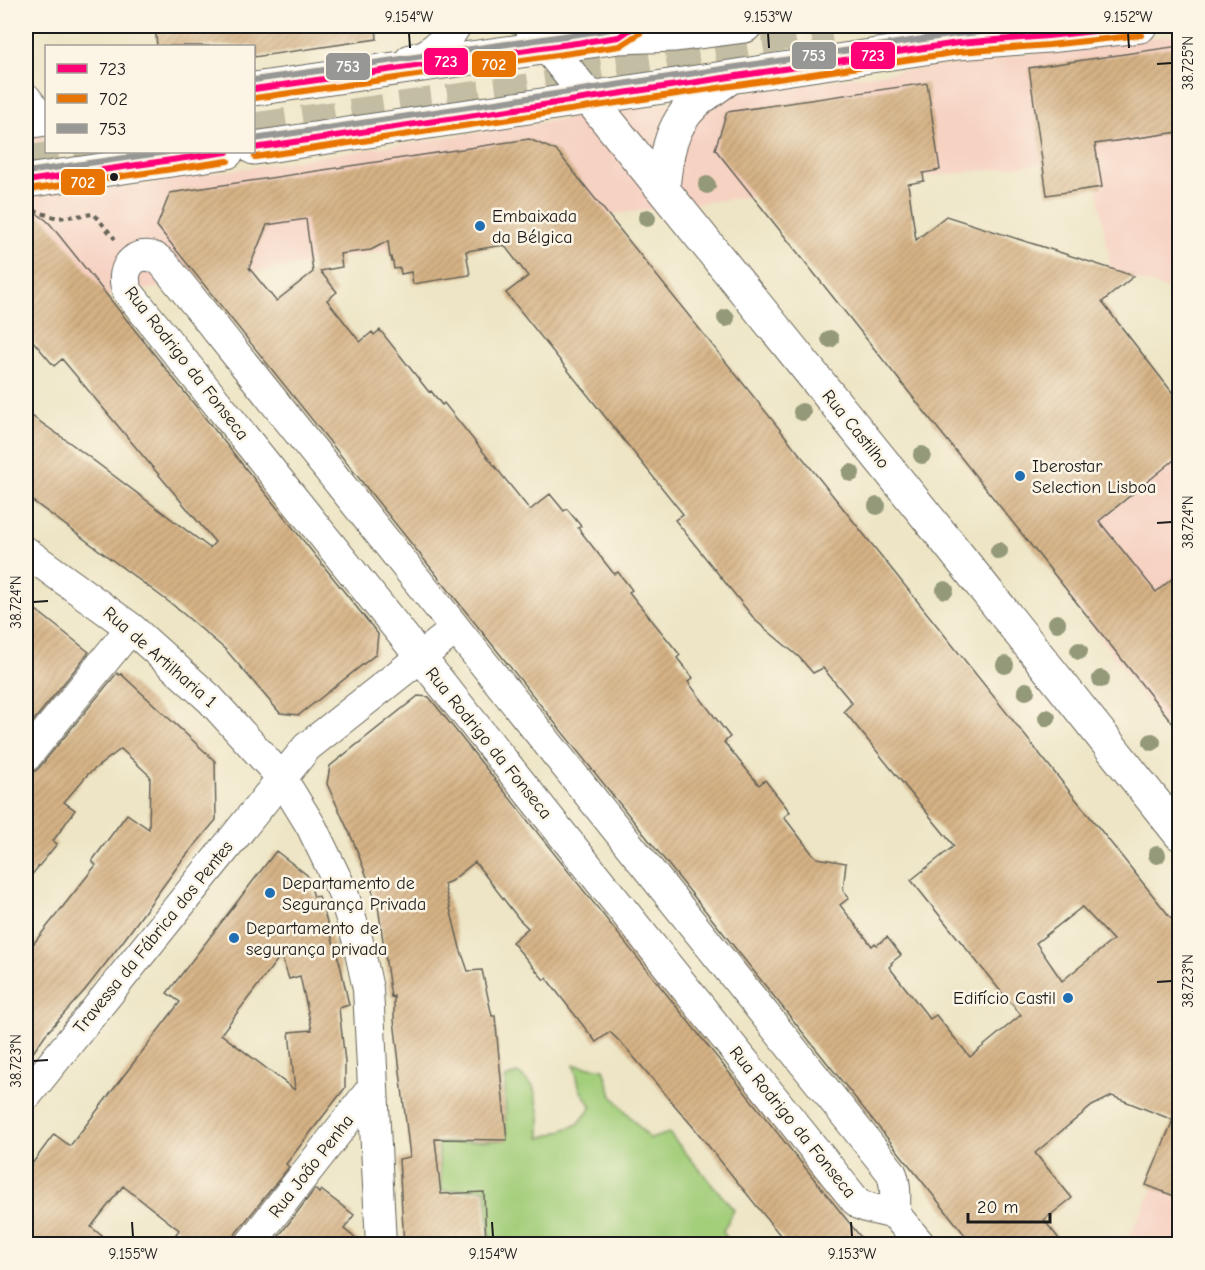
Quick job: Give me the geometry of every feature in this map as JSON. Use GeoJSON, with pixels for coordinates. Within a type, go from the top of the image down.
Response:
{"type":"FeatureCollection","features":[{"type":"Feature","properties":{"kind":"main road"},"geometry":{"type":"LineString","coordinates":[[382,70],[427,56],[443,43],[454,26]]}},
{"type":"Feature","properties":{"kind":"main road"},"geometry":{"type":"LineString","coordinates":[[255,89],[382,70],[540,36],[627,31],[676,35],[745,26]]}},
{"type":"Feature","properties":{"kind":"main road"},"geometry":{"type":"LineString","coordinates":[[255,148],[958,44],[1140,26]]}},
{"type":"Feature","properties":{"kind":"main road","name":"Rua Castilho"},"geometry":{"type":"LineString","coordinates":[[540,36],[1179,834]]}},
{"type":"Feature","properties":{"kind":"main road"},"geometry":{"type":"LineString","coordinates":[[663,189],[665,161],[672,135],[682,117],[695,103],[731,76]]}},
{"type":"Feature","properties":{"kind":"main road"},"geometry":{"type":"LineString","coordinates":[[26,181],[221,153]]}},
{"type":"Feature","properties":{"kind":"street","name":"Rua Rodrigo da Fonseca"},"geometry":{"type":"LineString","coordinates":[[151,256],[163,263],[456,628],[891,1172],[895,1187],[895,1214],[861,1205],[855,1200],[420,657],[128,292],[124,285],[125,272],[132,261],[138,257],[151,256]]}},
{"type":"Feature","properties":{"kind":"street","name":"Rua de Artilharia 1"},"geometry":{"type":"LineString","coordinates":[[30,565],[131,628],[210,699],[281,777],[310,826],[342,890],[357,938],[368,989],[381,1245]]}},
{"type":"Feature","properties":{"kind":"street"},"geometry":{"type":"LineString","coordinates":[[26,757],[131,628]]}},
{"type":"Feature","properties":{"kind":"street","name":"Travessa da Fábrica dos Pentes"},"geometry":{"type":"LineString","coordinates":[[26,1096],[307,747],[456,628]]}},
{"type":"Feature","properties":{"kind":"street","name":"Rua João Penha"},"geometry":{"type":"LineString","coordinates":[[250,1245],[373,1087]]}},
{"type":"Feature","properties":{"kind":"street"},"geometry":{"type":"LineString","coordinates":[[895,1214],[920,1245]]}},
{"type":"Feature","properties":{"kind":"path"},"geometry":{"type":"LineString","coordinates":[[26,209],[58,218],[94,214],[132,261]]}},
{"type":"Feature","properties":{"kind":"shaded area"},"geometry":{"type":"Polygon","coordinates":[[[1179,34],[1179,293],[1111,271],[1092,158],[600,216],[26,309],[26,117],[45,140],[45,153],[57,153],[91,192],[720,95],[1179,34]]]}},
{"type":"Feature","properties":{"kind":"shaded area"},"geometry":{"type":"Polygon","coordinates":[[[1179,458],[1179,746],[1046,563],[1179,458]]]}},
{"type":"Feature","properties":{"kind":"shaded area"},"geometry":{"type":"Polygon","coordinates":[[[1179,1138],[1179,1244],[1125,1244],[1179,1138]]]}},
{"type":"Feature","properties":{"kind":"green space"},"geometry":{"type":"Polygon","coordinates":[[[574,1065],[604,1069],[612,1096],[650,1139],[669,1133],[734,1210],[723,1231],[730,1244],[551,1244],[550,1241],[490,1239],[486,1189],[442,1191],[438,1143],[506,1140],[505,1078],[518,1073],[533,1086],[540,1114],[540,1138],[578,1124],[592,1107],[580,1090],[574,1065]]]}},
{"type":"Feature","properties":{"kind":"building"},"geometry":{"type":"Polygon","coordinates":[[[155,26],[376,26],[377,39],[255,57],[255,45],[157,45],[155,26]]]}},
{"type":"Feature","properties":{"kind":"building"},"geometry":{"type":"Polygon","coordinates":[[[1179,46],[1179,132],[1095,144],[1102,187],[1047,195],[1029,68],[1179,46]]]}},
{"type":"Feature","properties":{"kind":"building"},"geometry":{"type":"Polygon","coordinates":[[[927,83],[940,170],[923,173],[924,181],[908,184],[916,240],[946,216],[1134,276],[1102,302],[1179,401],[1179,456],[1099,521],[1156,592],[1179,573],[1179,731],[715,149],[727,112],[927,83]]]}},
{"type":"Feature","properties":{"kind":"building"},"geometry":{"type":"Polygon","coordinates":[[[529,139],[557,151],[1179,928],[1179,1198],[1146,1185],[1173,1120],[1112,1096],[1092,1106],[1035,1153],[1072,1198],[1044,1220],[1064,1245],[973,1245],[157,226],[170,193],[529,139]],[[306,219],[267,225],[249,268],[276,301],[313,272],[306,219]],[[388,241],[371,250],[340,254],[342,267],[320,271],[337,292],[327,300],[360,342],[372,332],[374,335],[380,330],[429,392],[431,391],[442,405],[444,403],[530,510],[550,494],[564,511],[567,509],[581,526],[578,528],[614,574],[618,572],[632,590],[629,592],[680,655],[677,658],[693,678],[688,682],[730,737],[724,742],[759,785],[765,780],[790,812],[784,817],[817,858],[846,863],[843,891],[849,898],[840,905],[872,946],[887,937],[901,955],[889,967],[930,1019],[936,1015],[970,1057],[1021,1015],[911,880],[954,846],[844,711],[852,703],[823,668],[813,673],[799,657],[756,621],[675,520],[683,514],[506,293],[528,276],[504,245],[466,251],[470,275],[413,284],[411,272],[401,274],[400,268],[394,269],[388,241]],[[1082,907],[1036,943],[1062,981],[1113,940],[1082,907]]]}},
{"type":"Feature","properties":{"kind":"building"},"geometry":{"type":"Polygon","coordinates":[[[26,206],[50,224],[378,634],[376,654],[299,715],[280,713],[226,650],[173,605],[26,496],[26,412],[210,548],[215,542],[62,359],[54,366],[26,333],[26,206]]]}},
{"type":"Feature","properties":{"kind":"building"},"geometry":{"type":"Polygon","coordinates":[[[26,602],[89,652],[26,730],[26,602]]]}},
{"type":"Feature","properties":{"kind":"building"},"geometry":{"type":"Polygon","coordinates":[[[117,673],[121,674],[215,761],[216,820],[180,863],[85,990],[45,1035],[26,1063],[26,953],[96,865],[92,861],[127,814],[149,829],[150,776],[121,749],[88,774],[64,802],[75,810],[53,841],[57,844],[26,882],[26,774],[33,773],[39,768],[117,673]]]}},
{"type":"Feature","properties":{"kind":"building"},"geometry":{"type":"Polygon","coordinates":[[[418,696],[429,697],[867,1245],[788,1245],[626,1048],[610,1032],[596,1042],[546,978],[544,980],[512,942],[528,928],[475,862],[444,884],[468,971],[482,970],[492,1016],[495,1016],[507,1140],[435,1139],[441,1194],[484,1192],[486,1245],[404,1245],[399,1159],[410,1157],[394,1020],[394,996],[391,997],[378,906],[354,843],[327,784],[330,766],[418,696]]]}},
{"type":"Feature","properties":{"kind":"building"},"geometry":{"type":"Polygon","coordinates":[[[276,851],[307,875],[314,897],[319,896],[340,964],[349,1005],[339,1008],[345,1062],[345,1088],[286,1164],[289,1167],[236,1233],[233,1245],[168,1245],[179,1230],[123,1186],[91,1227],[113,1245],[26,1245],[26,1172],[54,1134],[70,1146],[180,1002],[167,993],[276,851]],[[281,955],[221,1034],[295,1090],[289,1032],[312,1030],[300,976],[289,979],[281,955]]]}},
{"type":"Feature","properties":{"kind":"building"},"geometry":{"type":"Polygon","coordinates":[[[315,1189],[319,1193],[321,1190],[354,1215],[344,1229],[364,1245],[272,1245],[315,1189]]]}},
{"type":"Feature","properties":{"kind":"tunnel"},"geometry":{"type":"LineString","coordinates":[[568,67],[709,47],[830,26]]}},
{"type":"Feature","properties":{"kind":"tunnel"},"geometry":{"type":"LineString","coordinates":[[885,38],[962,26]]}},
{"type":"Feature","properties":{"kind":"tunnel"},"geometry":{"type":"LineString","coordinates":[[255,129],[599,80]]}},
{"type":"Feature","properties":{"kind":"tunnel"},"geometry":{"type":"LineString","coordinates":[[26,162],[90,153]]}},
{"type":"Feature","properties":{"kind":"transit line","name":"753"},"geometry":{"type":"LineString","coordinates":[[255,80],[599,31],[620,26]]}},
{"type":"Feature","properties":{"kind":"transit line","name":"723"},"geometry":{"type":"LineString","coordinates":[[255,89],[619,37],[635,26]]}},
{"type":"Feature","properties":{"kind":"transit line","name":"753"},"geometry":{"type":"LineString","coordinates":[[255,139],[957,34],[1061,26]]}},
{"type":"Feature","properties":{"kind":"transit line","name":"723"},"geometry":{"type":"LineString","coordinates":[[255,148],[958,43],[1140,26]]}},
{"type":"Feature","properties":{"kind":"transit line","name":"702"},"geometry":{"type":"LineString","coordinates":[[255,98],[620,46],[640,33]]}},
{"type":"Feature","properties":{"kind":"transit line","name":"702"},"geometry":{"type":"LineString","coordinates":[[255,157],[959,52],[1141,35]]}},
{"type":"Feature","properties":{"kind":"transit line","name":"753"},"geometry":{"type":"LineString","coordinates":[[26,172],[160,153]]}},
{"type":"Feature","properties":{"kind":"transit line","name":"723"},"geometry":{"type":"LineString","coordinates":[[26,181],[220,153]]}},
{"type":"Feature","properties":{"kind":"transit line","name":"702"},"geometry":{"type":"LineString","coordinates":[[27,190],[228,161]]}},
{"type":"Feature","properties":{"kind":"place","name":"Embaixada da Bélgica"},"geometry":{"type":"Point","coordinates":[480,226]}},
{"type":"Feature","properties":{"kind":"place","name":"Iberostar Selection Lisboa"},"geometry":{"type":"Point","coordinates":[1020,476]}},
{"type":"Feature","properties":{"kind":"place","name":"Departamento de Segurança Privada"},"geometry":{"type":"Point","coordinates":[270,893]}},
{"type":"Feature","properties":{"kind":"place","name":"Departamento de segurança privada"},"geometry":{"type":"Point","coordinates":[234,938]}},
{"type":"Feature","properties":{"kind":"place","name":"Edifício Castil"},"geometry":{"type":"Point","coordinates":[1068,998]}}]}
